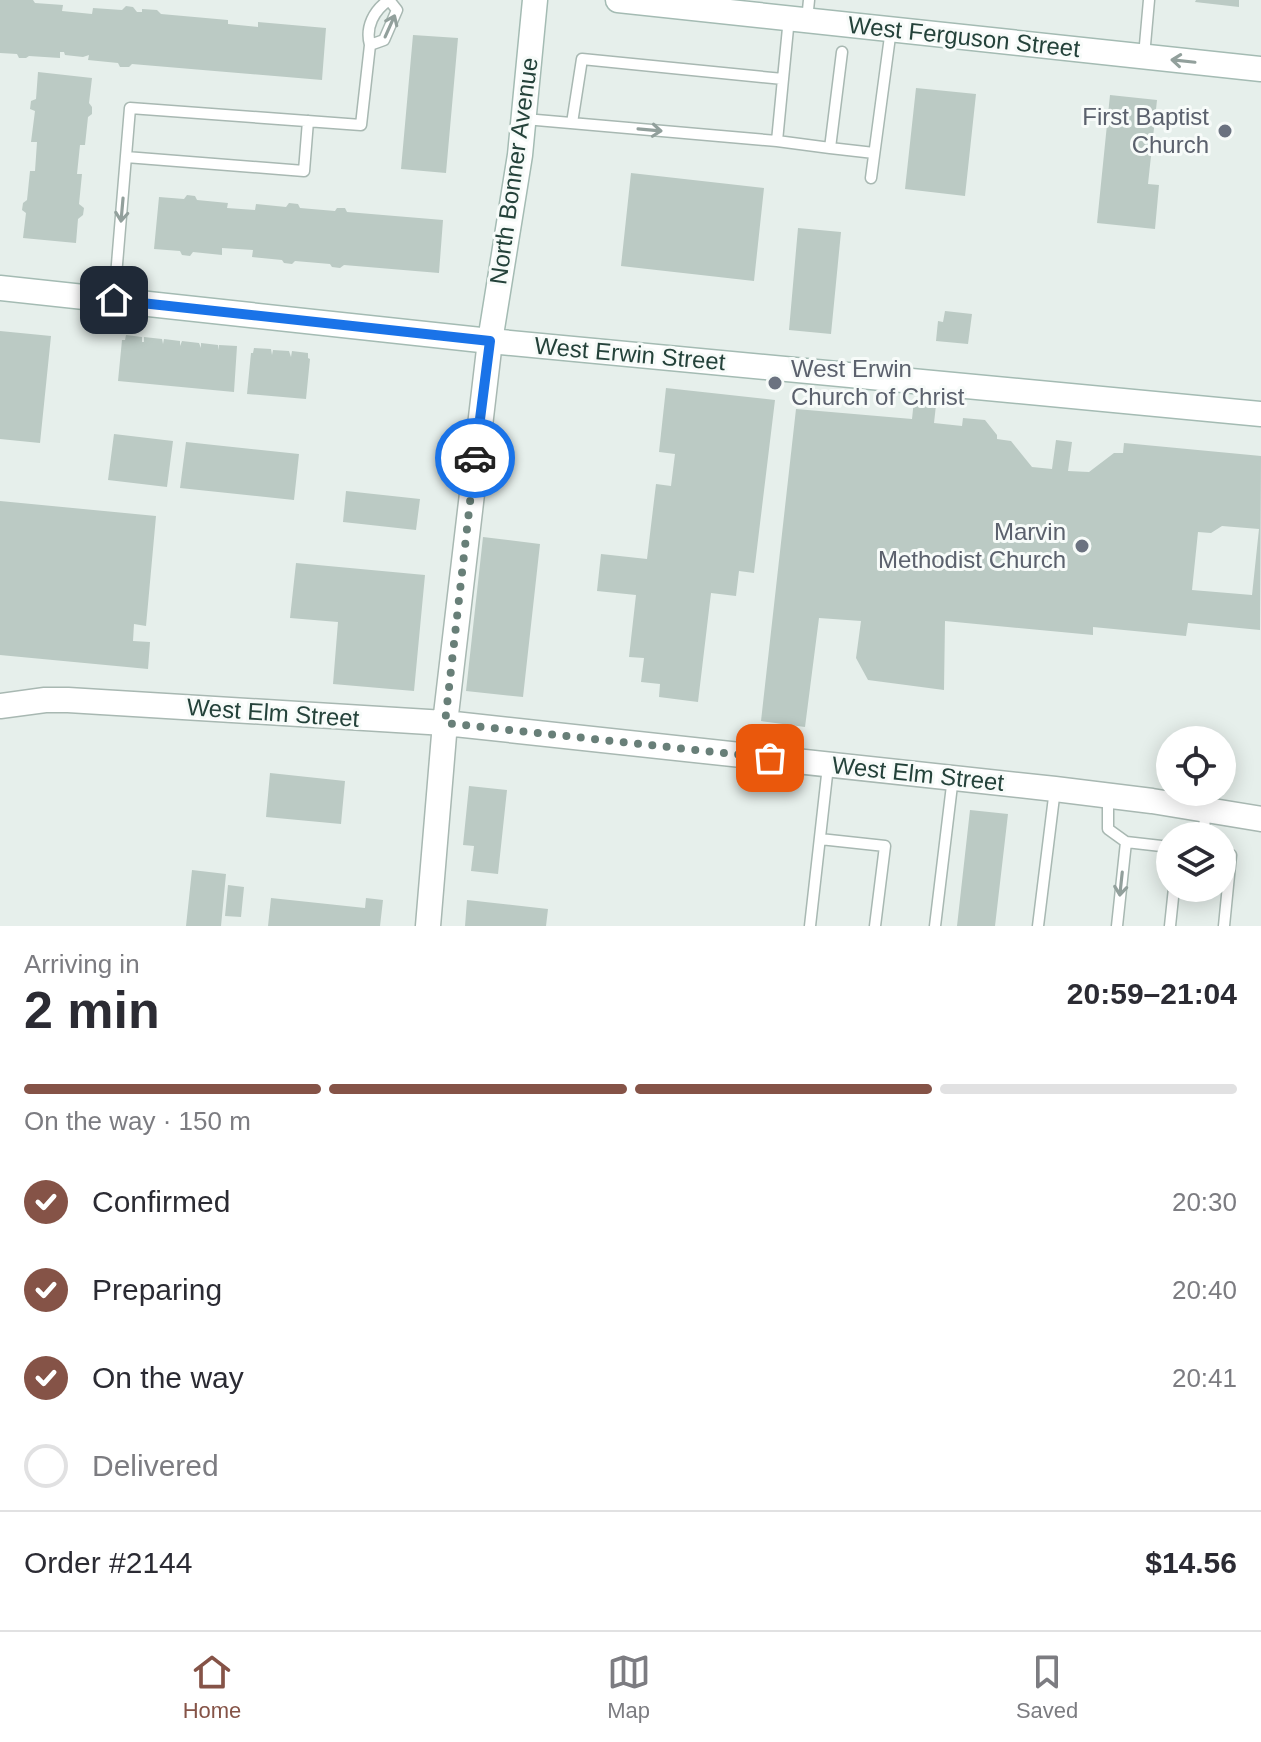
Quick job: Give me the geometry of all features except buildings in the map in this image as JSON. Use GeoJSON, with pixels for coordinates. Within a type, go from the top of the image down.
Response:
{"type":"FeatureCollection","features":[{"type":"Feature","properties":{"kind":"main road","name":"North Bonner Avenue"},"geometry":{"type":"LineString","coordinates":[[428,926],[445,723],[490,341],[523,119],[535,0]]}},
{"type":"Feature","properties":{"kind":"main road","name":"West Ferguson Street"},"geometry":{"type":"LineString","coordinates":[[618,0],[802,13],[891,29],[1261,69]]}},
{"type":"Feature","properties":{"kind":"main road","name":"West Erwin Street"},"geometry":{"type":"LineString","coordinates":[[0,288],[490,341],[1261,414]]}},
{"type":"Feature","properties":{"kind":"main road","name":"West Elm Street"},"geometry":{"type":"LineString","coordinates":[[0,706],[68,700],[445,723],[1108,795],[1261,819]]}},
{"type":"Feature","properties":{"kind":"lane"},"geometry":{"type":"LineString","coordinates":[[1144,56],[1148,0]]}},
{"type":"Feature","properties":{"kind":"lane"},"geometry":{"type":"LineString","coordinates":[[777,141],[783,79],[802,13]]}},
{"type":"Feature","properties":{"kind":"lane"},"geometry":{"type":"LineString","coordinates":[[871,178],[891,29]]}},
{"type":"Feature","properties":{"kind":"lane"},"geometry":{"type":"LineString","coordinates":[[114,300],[130,108],[361,125],[370,45]]}},
{"type":"Feature","properties":{"kind":"lane"},"geometry":{"type":"LineString","coordinates":[[830,148],[842,52]]}},
{"type":"Feature","properties":{"kind":"lane"},"geometry":{"type":"LineString","coordinates":[[572,123],[582,59],[783,79]]}},
{"type":"Feature","properties":{"kind":"lane"},"geometry":{"type":"LineString","coordinates":[[523,119],[777,141],[874,153]]}},
{"type":"Feature","properties":{"kind":"lane"},"geometry":{"type":"LineString","coordinates":[[126,157],[304,171],[308,121]]}},
{"type":"Feature","properties":{"kind":"lane"},"geometry":{"type":"LineString","coordinates":[[810,926],[829,764]]}},
{"type":"Feature","properties":{"kind":"lane"},"geometry":{"type":"LineString","coordinates":[[935,926],[953,777]]}},
{"type":"Feature","properties":{"kind":"lane"},"geometry":{"type":"LineString","coordinates":[[1038,926],[1055,789]]}},
{"type":"Feature","properties":{"kind":"lane"},"geometry":{"type":"LineString","coordinates":[[1108,795],[1108,829],[1126,842],[1156,845]]}},
{"type":"Feature","properties":{"kind":"lane"},"geometry":{"type":"LineString","coordinates":[[1205,822],[1206,810]]}},
{"type":"Feature","properties":{"kind":"lane"},"geometry":{"type":"LineString","coordinates":[[820,839],[885,846],[875,926]]}},
{"type":"Feature","properties":{"kind":"lane"},"geometry":{"type":"LineString","coordinates":[[1117,926],[1126,842]]}},
{"type":"Feature","properties":{"kind":"lane"},"geometry":{"type":"LineString","coordinates":[[1170,926],[1173,902]]}},
{"type":"Feature","properties":{"kind":"lane"},"geometry":{"type":"LineString","coordinates":[[1224,926],[1225,902]]}},
{"type":"Feature","properties":{"kind":"way so far"},"geometry":{"type":"LineString","coordinates":[[475,458],[445,723],[770,758]]}},
{"type":"Feature","properties":{"kind":"place","name":"First Baptist Church"},"geometry":{"type":"Point","coordinates":[1225,131]}},
{"type":"Feature","properties":{"kind":"place","name":"West Erwin Church of Christ"},"geometry":{"type":"Point","coordinates":[775,383]}},
{"type":"Feature","properties":{"kind":"place","name":"Marvin Methodist Church"},"geometry":{"type":"Point","coordinates":[1082,546]}},
{"type":"Feature","properties":{"kind":"route"},"geometry":{"type":"LineString","coordinates":[[114,300],[490,341],[475,458]]}}]}
